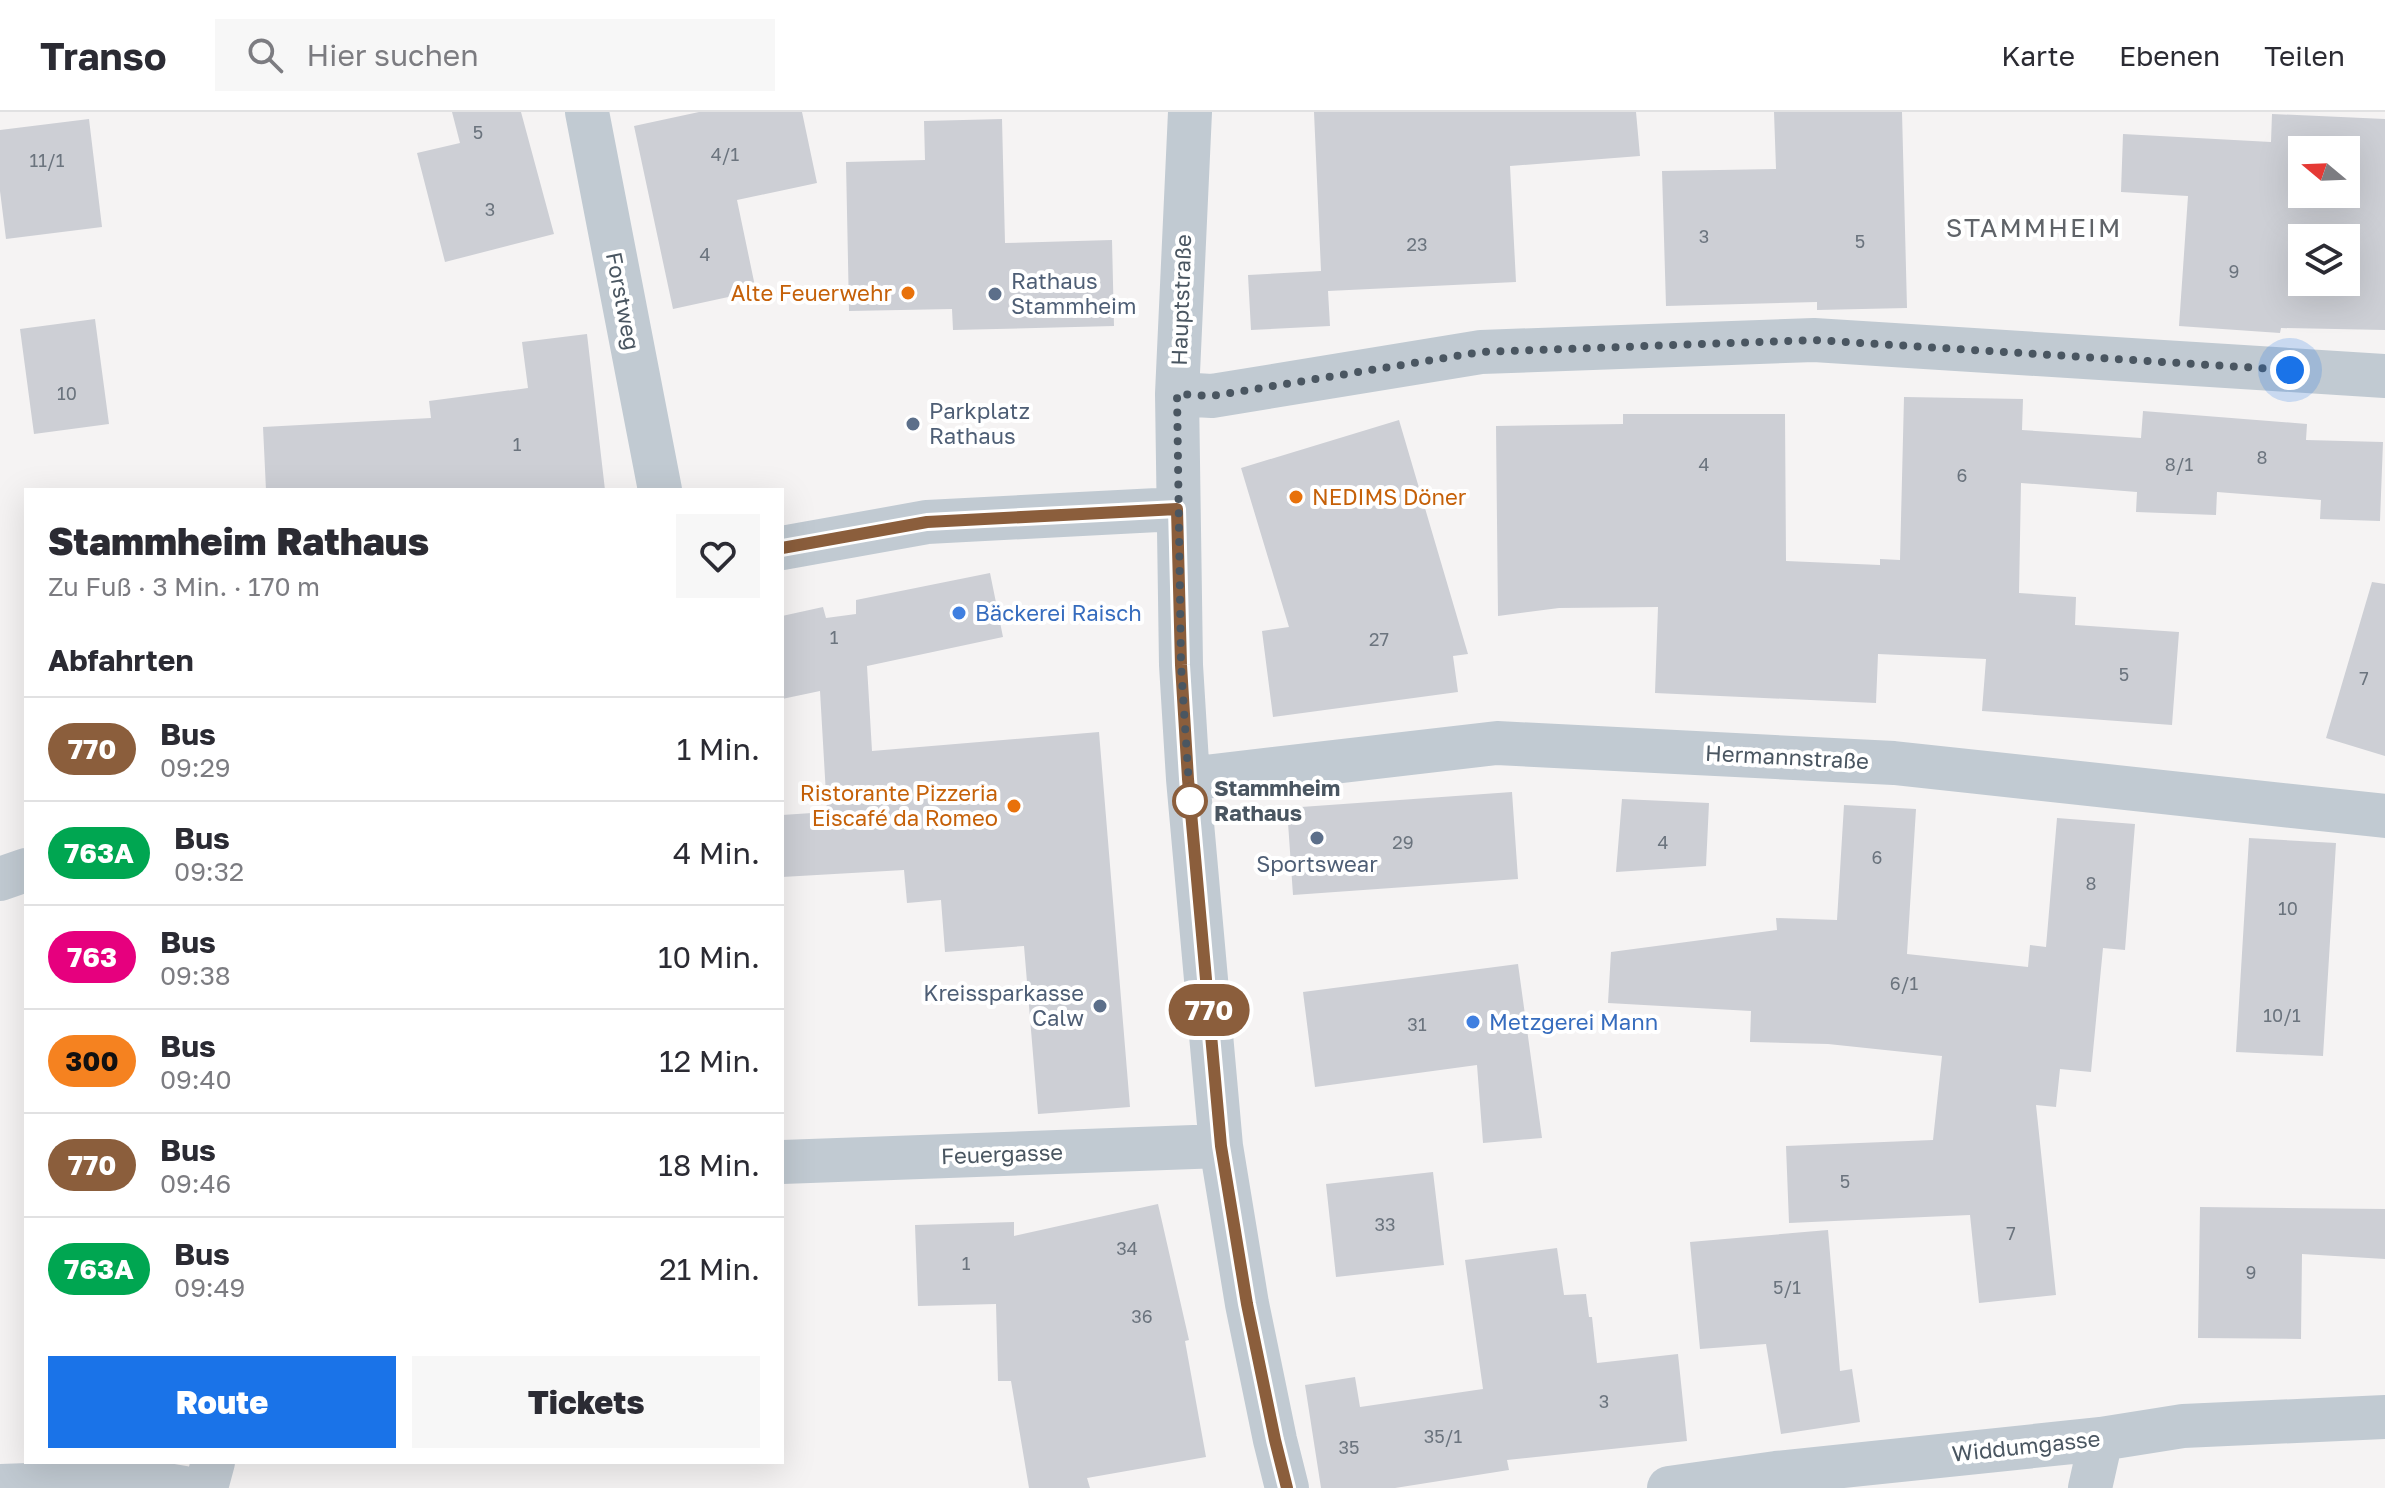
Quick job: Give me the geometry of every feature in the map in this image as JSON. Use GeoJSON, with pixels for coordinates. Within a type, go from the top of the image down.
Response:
{"type":"FeatureCollection","features":[{"type":"Feature","properties":{"kind":"street","name":"Forstweg"},"geometry":{"type":"LineString","coordinates":[[587,112],[660,488]]}},
{"type":"Feature","properties":{"kind":"street","name":"Hauptstraße"},"geometry":{"type":"LineString","coordinates":[[1190,112],[1177,394],[1181,665],[1188,779],[1221,1146],[1247,1304],[1287,1488]]}},
{"type":"Feature","properties":{"kind":"street"},"geometry":{"type":"LineString","coordinates":[[1177,394],[1212,396],[1481,352],[1814,340],[2385,376]]}},
{"type":"Feature","properties":{"kind":"street"},"geometry":{"type":"LineString","coordinates":[[784,548],[927,522],[1177,509]]}},
{"type":"Feature","properties":{"kind":"street","name":"Hermannstraße"},"geometry":{"type":"LineString","coordinates":[[1188,779],[1497,743],[1894,763],[2385,816]]}},
{"type":"Feature","properties":{"kind":"street"},"geometry":{"type":"LineString","coordinates":[[0,879],[24,871]]}},
{"type":"Feature","properties":{"kind":"street","name":"Feuergasse"},"geometry":{"type":"LineString","coordinates":[[784,1162],[1221,1146]]}},
{"type":"Feature","properties":{"kind":"street","name":"Widdumgasse"},"geometry":{"type":"LineString","coordinates":[[1669,1488],[1791,1471],[2101,1439],[2183,1426],[2385,1417]]}},
{"type":"Feature","properties":{"kind":"street"},"geometry":{"type":"LineString","coordinates":[[2090,1488],[2101,1439]]}},
{"type":"Feature","properties":{"kind":"street"},"geometry":{"type":"LineString","coordinates":[[206,1488],[212,1464]]}},
{"type":"Feature","properties":{"kind":"street"},"geometry":{"type":"LineString","coordinates":[[0,1486],[143,1481],[184,1488]]}},
{"type":"Feature","properties":{"kind":"building"},"geometry":{"type":"Polygon","coordinates":[[[452,112],[521,112],[554,234],[445,262],[417,153],[460,143],[452,112]]]}},
{"type":"Feature","properties":{"kind":"building"},"geometry":{"type":"Polygon","coordinates":[[[699,112],[802,112],[817,183],[737,200],[756,291],[673,309],[634,126],[699,112]]]}},
{"type":"Feature","properties":{"kind":"building"},"geometry":{"type":"Polygon","coordinates":[[[1314,112],[1636,112],[1640,156],[1510,166],[1516,282],[1328,291],[1330,326],[1251,330],[1248,275],[1321,271],[1314,112]]]}},
{"type":"Feature","properties":{"kind":"building"},"geometry":{"type":"Polygon","coordinates":[[[1774,112],[1902,112],[1907,308],[1817,310],[1817,302],[1666,306],[1662,171],[1776,169],[1774,112]]]}},
{"type":"Feature","properties":{"kind":"building"},"geometry":{"type":"Polygon","coordinates":[[[2272,114],[2385,119],[2385,330],[2281,328],[2280,333],[2179,326],[2188,196],[2121,192],[2123,134],[2271,142],[2272,114]]]}},
{"type":"Feature","properties":{"kind":"building"},"geometry":{"type":"Polygon","coordinates":[[[89,119],[102,227],[6,239],[0,191],[0,130],[89,119]]]}},
{"type":"Feature","properties":{"kind":"building"},"geometry":{"type":"Polygon","coordinates":[[[1002,119],[1005,243],[1112,240],[1114,326],[953,330],[952,309],[849,311],[846,162],[925,160],[924,121],[1002,119]]]}},
{"type":"Feature","properties":{"kind":"building"},"geometry":{"type":"Polygon","coordinates":[[[95,319],[109,424],[34,434],[20,329],[95,319]]]}},
{"type":"Feature","properties":{"kind":"building"},"geometry":{"type":"Polygon","coordinates":[[[587,334],[605,488],[266,488],[263,427],[431,418],[429,401],[528,388],[522,342],[587,334]]]}},
{"type":"Feature","properties":{"kind":"building"},"geometry":{"type":"Polygon","coordinates":[[[1904,397],[2023,399],[2022,430],[2141,438],[2143,411],[2307,424],[2306,440],[2383,442],[2380,521],[2320,519],[2321,500],[2217,492],[2216,515],[2136,512],[2137,492],[2021,483],[2019,593],[2076,597],[2075,625],[2179,632],[2172,725],[1982,711],[1986,659],[1878,654],[1876,703],[1655,693],[1658,607],[1559,608],[1498,616],[1496,426],[1623,424],[1623,414],[1785,414],[1786,561],[1880,565],[1880,559],[1900,560],[1904,397]]]}},
{"type":"Feature","properties":{"kind":"building"},"geometry":{"type":"Polygon","coordinates":[[[1399,420],[1468,654],[1453,656],[1458,692],[1273,717],[1262,631],[1289,627],[1241,468],[1399,420]]]}},
{"type":"Feature","properties":{"kind":"building"},"geometry":{"type":"Polygon","coordinates":[[[990,573],[1003,637],[867,666],[872,751],[1099,732],[1130,1107],[1038,1114],[1024,946],[945,952],[941,900],[907,903],[904,870],[784,877],[784,815],[827,812],[820,691],[784,699],[784,616],[823,607],[826,618],[856,614],[856,600],[990,573]]]}},
{"type":"Feature","properties":{"kind":"building"},"geometry":{"type":"Polygon","coordinates":[[[2372,582],[2385,584],[2385,756],[2326,738],[2372,582]]]}},
{"type":"Feature","properties":{"kind":"building"},"geometry":{"type":"Polygon","coordinates":[[[1512,792],[1518,879],[1293,895],[1287,808],[1512,792]]]}},
{"type":"Feature","properties":{"kind":"building"},"geometry":{"type":"Polygon","coordinates":[[[1622,799],[1709,803],[1706,866],[1616,872],[1622,799]]]}},
{"type":"Feature","properties":{"kind":"building"},"geometry":{"type":"Polygon","coordinates":[[[1844,805],[1916,809],[1907,954],[2028,967],[2030,945],[2046,947],[2057,818],[2135,824],[2125,950],[2103,948],[2091,1072],[2060,1069],[2056,1107],[2036,1105],[2056,1295],[1979,1303],[1970,1215],[1789,1223],[1786,1146],[1933,1140],[1942,1056],[1828,1044],[1750,1042],[1751,1011],[1608,1003],[1611,952],[1777,930],[1776,918],[1837,920],[1844,805]]]}},
{"type":"Feature","properties":{"kind":"building"},"geometry":{"type":"Polygon","coordinates":[[[2249,838],[2336,843],[2323,1056],[2236,1052],[2249,838]]]}},
{"type":"Feature","properties":{"kind":"building"},"geometry":{"type":"Polygon","coordinates":[[[1518,964],[1542,1138],[1483,1143],[1477,1065],[1315,1087],[1303,992],[1518,964]]]}},
{"type":"Feature","properties":{"kind":"building"},"geometry":{"type":"Polygon","coordinates":[[[1433,1172],[1444,1265],[1336,1277],[1326,1184],[1433,1172]]]}},
{"type":"Feature","properties":{"kind":"building"},"geometry":{"type":"Polygon","coordinates":[[[1158,1204],[1189,1340],[1185,1341],[1206,1457],[1087,1478],[1090,1488],[1029,1488],[1011,1381],[998,1381],[996,1304],[918,1306],[915,1225],[1014,1222],[1014,1236],[1158,1204]]]}},
{"type":"Feature","properties":{"kind":"building"},"geometry":{"type":"Polygon","coordinates":[[[2200,1207],[2385,1209],[2385,1259],[2302,1254],[2301,1339],[2198,1338],[2200,1207]]]}},
{"type":"Feature","properties":{"kind":"building"},"geometry":{"type":"Polygon","coordinates":[[[1828,1230],[1840,1371],[1852,1369],[1860,1422],[1781,1434],[1766,1344],[1700,1349],[1690,1242],[1828,1230]]]}},
{"type":"Feature","properties":{"kind":"building"},"geometry":{"type":"Polygon","coordinates":[[[1557,1248],[1564,1295],[1586,1294],[1597,1363],[1678,1354],[1687,1441],[1507,1460],[1509,1470],[1395,1488],[1321,1488],[1305,1385],[1355,1377],[1360,1407],[1483,1389],[1465,1260],[1557,1248]]]}},
{"type":"Feature","properties":{"kind":"bus line","name":"770"},"geometry":{"type":"LineString","coordinates":[[784,548],[927,522],[1177,509],[1188,779],[1221,1146],[1247,1304],[1287,1488]]}},
{"type":"Feature","properties":{"kind":"place","name":"Alte Feuerwehr"},"geometry":{"type":"Point","coordinates":[908,293]}},
{"type":"Feature","properties":{"kind":"place","name":"Rathaus Stammheim"},"geometry":{"type":"Point","coordinates":[995,294]}},
{"type":"Feature","properties":{"kind":"place","name":"Parkplatz Rathaus"},"geometry":{"type":"Point","coordinates":[913,424]}},
{"type":"Feature","properties":{"kind":"place","name":"NEDIMS Döner"},"geometry":{"type":"Point","coordinates":[1296,497]}},
{"type":"Feature","properties":{"kind":"place","name":"Bäckerei Raisch"},"geometry":{"type":"Point","coordinates":[959,613]}},
{"type":"Feature","properties":{"kind":"place","name":"Stammheim Rathaus"},"geometry":{"type":"Point","coordinates":[1190,801]}},
{"type":"Feature","properties":{"kind":"place","name":"Ristorante Pizzeria Eiscafé da Romeo"},"geometry":{"type":"Point","coordinates":[1014,806]}},
{"type":"Feature","properties":{"kind":"place","name":"Sportswear"},"geometry":{"type":"Point","coordinates":[1317,838]}},
{"type":"Feature","properties":{"kind":"place","name":"Kreissparkasse Calw"},"geometry":{"type":"Point","coordinates":[1100,1006]}},
{"type":"Feature","properties":{"kind":"place","name":"Metzgerei Mann"},"geometry":{"type":"Point","coordinates":[1473,1022]}},
{"type":"Feature","properties":{"kind":"district","name":"STAMMHEIM"},"geometry":{"type":"Point","coordinates":[2034,228]}},
{"type":"Feature","properties":{"kind":"route"},"geometry":{"type":"LineString","coordinates":[[1190,801],[1181,665],[1177,394],[1212,396],[1481,352],[1814,340],[2290,370]]}}]}
